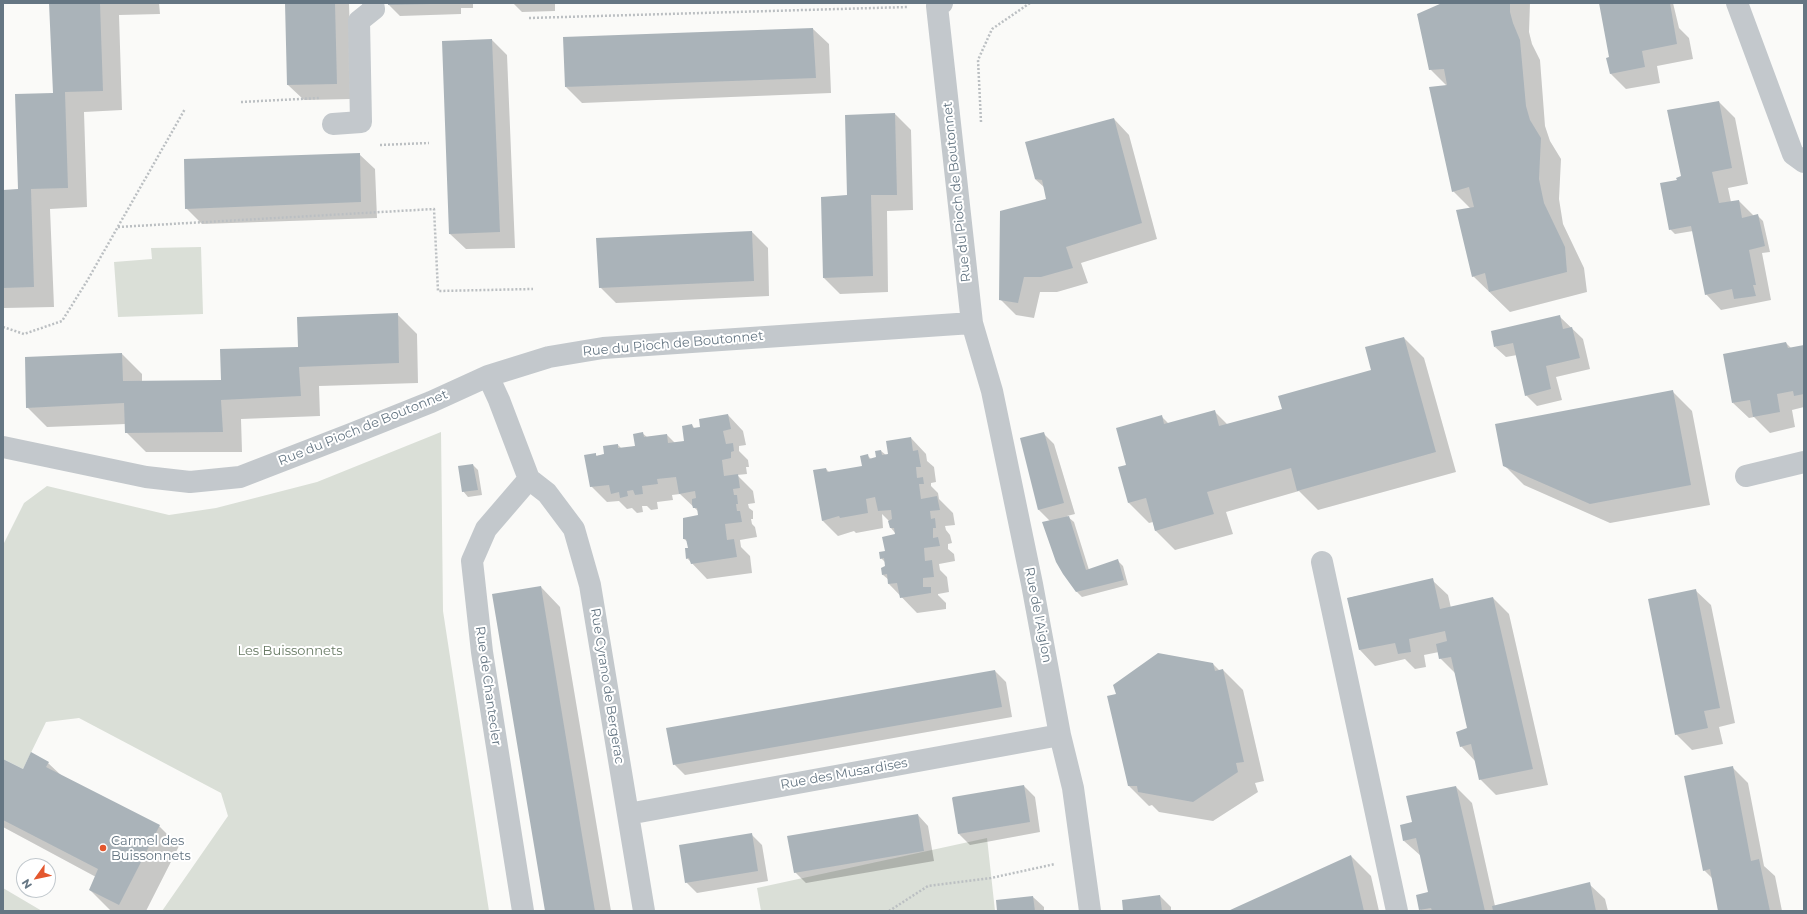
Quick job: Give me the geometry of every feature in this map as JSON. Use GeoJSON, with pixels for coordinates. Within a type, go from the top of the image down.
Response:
{"type":"FeatureCollection","features":[{"type":"Feature","properties":{"kind":"street"},"geometry":{"type":"LineString","coordinates":[[333,124],[361,122],[359,21],[374,9],[373,3]]}},
{"type":"Feature","properties":{"kind":"street"},"geometry":{"type":"LineString","coordinates":[[1737,3],[1793,154],[1804,162]]}},
{"type":"Feature","properties":{"kind":"street","name":"Rue du Pioch de Boutonnet"},"geometry":{"type":"LineString","coordinates":[[3,447],[153,478],[190,482],[240,477],[373,425],[488,376],[549,357],[603,348],[972,323],[939,5]]}},
{"type":"Feature","properties":{"kind":"street","name":"Rue de l'Aiglon"},"geometry":{"type":"LineString","coordinates":[[972,323],[993,399],[1032,584],[1060,736],[1073,788],[1090,911]]}},
{"type":"Feature","properties":{"kind":"street"},"geometry":{"type":"LineString","coordinates":[[488,376],[499,400],[529,479]]}},
{"type":"Feature","properties":{"kind":"street"},"geometry":{"type":"LineString","coordinates":[[1746,476],[1804,462]]}},
{"type":"Feature","properties":{"kind":"street","name":"Rue Cyrano de Bergerac"},"geometry":{"type":"LineString","coordinates":[[529,479],[547,493],[574,529],[590,585],[644,911]]}},
{"type":"Feature","properties":{"kind":"street","name":"Rue de Chantecler"},"geometry":{"type":"LineString","coordinates":[[523,911],[482,652],[472,561],[486,529],[529,479]]}},
{"type":"Feature","properties":{"kind":"street"},"geometry":{"type":"LineString","coordinates":[[1322,562],[1398,911]]}},
{"type":"Feature","properties":{"kind":"street","name":"Rue des Musardises"},"geometry":{"type":"LineString","coordinates":[[628,814],[1060,736]]}},
{"type":"Feature","properties":{"kind":"path"},"geometry":{"type":"LineString","coordinates":[[981,130],[978,60],[992,29],[1030,3]]}},
{"type":"Feature","properties":{"kind":"path"},"geometry":{"type":"LineString","coordinates":[[529,18],[939,5]]}},
{"type":"Feature","properties":{"kind":"path"},"geometry":{"type":"LineString","coordinates":[[241,102],[332,97],[333,124]]}},
{"type":"Feature","properties":{"kind":"path"},"geometry":{"type":"LineString","coordinates":[[3,327],[24,334],[62,321],[87,281],[185,109]]}},
{"type":"Feature","properties":{"kind":"path"},"geometry":{"type":"LineString","coordinates":[[361,122],[362,146],[429,143]]}},
{"type":"Feature","properties":{"kind":"path"},"geometry":{"type":"LineString","coordinates":[[118,227],[434,209],[438,291],[533,289]]}},
{"type":"Feature","properties":{"kind":"path"},"geometry":{"type":"LineString","coordinates":[[889,911],[928,886],[992,878],[1083,859]]}},
{"type":"Feature","properties":{"kind":"green space"},"geometry":{"type":"Polygon","coordinates":[[[201,247],[203,314],[118,317],[114,262],[152,259],[151,248],[201,247]]]}},
{"type":"Feature","properties":{"kind":"green space","name":"Les Buissonnets"},"geometry":{"type":"Polygon","coordinates":[[[441,432],[443,611],[489,911],[162,911],[228,816],[221,793],[79,718],[46,722],[23,769],[3,759],[3,545],[24,503],[47,486],[169,515],[216,508],[317,482],[441,432]]]}},
{"type":"Feature","properties":{"kind":"green space"},"geometry":{"type":"Polygon","coordinates":[[[987,838],[995,911],[761,911],[757,888],[987,838]]]}},
{"type":"Feature","properties":{"kind":"green space"},"geometry":{"type":"Polygon","coordinates":[[[3,888],[16,896],[16,898],[20,898],[42,911],[3,911],[3,888]]]}},
{"type":"Feature","properties":{"kind":"building"},"geometry":{"type":"Polygon","coordinates":[[[49,3],[100,3],[103,91],[65,92],[68,188],[31,189],[34,287],[3,288],[3,190],[18,189],[15,94],[53,93],[49,3]]]}},
{"type":"Feature","properties":{"kind":"building"},"geometry":{"type":"Polygon","coordinates":[[[285,3],[335,3],[337,84],[287,85],[285,3]]]}},
{"type":"Feature","properties":{"kind":"building"},"geometry":{"type":"Polygon","coordinates":[[[388,3],[431,3],[431,4],[388,5],[388,3]]]}},
{"type":"Feature","properties":{"kind":"building"},"geometry":{"type":"Polygon","coordinates":[[[1442,3],[1510,3],[1510,12],[1520,40],[1526,106],[1530,120],[1541,138],[1539,179],[1544,203],[1565,247],[1567,272],[1489,292],[1485,273],[1472,277],[1456,210],[1474,207],[1469,187],[1452,192],[1429,87],[1447,85],[1444,69],[1429,70],[1417,14],[1442,3]]]}},
{"type":"Feature","properties":{"kind":"building"},"geometry":{"type":"Polygon","coordinates":[[[1599,3],[1670,3],[1677,44],[1642,51],[1645,67],[1610,74],[1606,58],[1609,57],[1599,3]]]}},
{"type":"Feature","properties":{"kind":"building"},"geometry":{"type":"Polygon","coordinates":[[[813,28],[816,78],[565,87],[563,37],[813,28]]]}},
{"type":"Feature","properties":{"kind":"building"},"geometry":{"type":"Polygon","coordinates":[[[492,39],[500,232],[449,234],[442,41],[492,39]]]}},
{"type":"Feature","properties":{"kind":"building"},"geometry":{"type":"Polygon","coordinates":[[[1719,101],[1732,168],[1712,172],[1719,203],[1739,200],[1742,218],[1758,214],[1765,246],[1749,250],[1756,285],[1753,285],[1756,296],[1734,299],[1732,289],[1705,295],[1691,226],[1669,230],[1660,183],[1677,180],[1676,178],[1681,176],[1667,110],[1719,101]]]}},
{"type":"Feature","properties":{"kind":"building"},"geometry":{"type":"Polygon","coordinates":[[[895,113],[897,195],[871,195],[873,276],[823,278],[821,197],[847,195],[845,115],[895,113]]]}},
{"type":"Feature","properties":{"kind":"building"},"geometry":{"type":"Polygon","coordinates":[[[1114,118],[1142,223],[1066,247],[1073,268],[1041,277],[1024,277],[1018,303],[999,300],[1000,211],[1046,199],[1042,180],[1035,179],[1025,142],[1114,118]]]}},
{"type":"Feature","properties":{"kind":"building"},"geometry":{"type":"Polygon","coordinates":[[[360,153],[361,202],[185,209],[184,159],[360,153]]]}},
{"type":"Feature","properties":{"kind":"building"},"geometry":{"type":"Polygon","coordinates":[[[752,231],[754,281],[599,288],[596,238],[752,231]]]}},
{"type":"Feature","properties":{"kind":"building"},"geometry":{"type":"Polygon","coordinates":[[[398,313],[399,363],[299,367],[301,396],[221,400],[223,432],[125,433],[124,403],[26,408],[25,357],[122,353],[123,381],[221,380],[220,349],[298,347],[297,317],[398,313]]]}},
{"type":"Feature","properties":{"kind":"building"},"geometry":{"type":"Polygon","coordinates":[[[1560,315],[1563,329],[1572,327],[1580,358],[1546,366],[1551,389],[1525,396],[1513,343],[1494,347],[1491,331],[1560,315]]]}},
{"type":"Feature","properties":{"kind":"building"},"geometry":{"type":"Polygon","coordinates":[[[1404,337],[1436,452],[1297,491],[1291,468],[1207,492],[1214,514],[1155,531],[1146,498],[1128,503],[1118,467],[1126,465],[1116,428],[1162,415],[1164,424],[1215,410],[1219,426],[1282,409],[1278,396],[1371,370],[1365,347],[1404,337]]]}},
{"type":"Feature","properties":{"kind":"building"},"geometry":{"type":"Polygon","coordinates":[[[1786,342],[1788,348],[1804,345],[1804,394],[1794,396],[1793,391],[1777,394],[1780,412],[1753,417],[1750,400],[1732,403],[1723,354],[1786,342]]]}},
{"type":"Feature","properties":{"kind":"building"},"geometry":{"type":"Polygon","coordinates":[[[1673,390],[1691,485],[1590,504],[1503,466],[1495,424],[1673,390]]]}},
{"type":"Feature","properties":{"kind":"building"},"geometry":{"type":"Polygon","coordinates":[[[728,414],[731,429],[723,431],[726,444],[733,443],[734,451],[731,452],[731,458],[722,460],[724,476],[738,474],[740,488],[733,489],[734,495],[737,495],[737,511],[740,511],[742,522],[725,524],[727,540],[734,539],[737,557],[691,564],[689,558],[686,559],[685,548],[688,548],[686,539],[683,539],[683,518],[698,515],[697,508],[693,508],[692,504],[692,499],[696,498],[695,491],[679,494],[676,477],[657,479],[658,484],[642,486],[643,494],[635,495],[633,490],[627,491],[628,496],[620,498],[619,492],[611,494],[609,485],[590,487],[584,455],[596,453],[596,456],[604,454],[603,446],[618,444],[618,448],[635,446],[633,434],[643,432],[644,437],[667,434],[668,443],[684,441],[682,426],[692,424],[693,428],[700,427],[699,419],[728,414]]]}},
{"type":"Feature","properties":{"kind":"building"},"geometry":{"type":"Polygon","coordinates":[[[1044,432],[1064,503],[1038,510],[1020,438],[1044,432]]]}},
{"type":"Feature","properties":{"kind":"building"},"geometry":{"type":"Polygon","coordinates":[[[911,437],[913,451],[918,450],[921,467],[916,467],[917,478],[923,477],[924,484],[919,484],[921,499],[937,496],[940,510],[930,511],[931,519],[935,518],[936,528],[933,528],[933,538],[938,537],[940,546],[924,548],[925,561],[932,560],[934,577],[923,578],[923,587],[931,587],[931,593],[900,598],[897,583],[888,584],[887,574],[882,575],[881,568],[885,566],[884,558],[880,559],[879,552],[885,551],[882,537],[895,534],[894,528],[890,528],[888,521],[892,519],[891,510],[878,511],[875,497],[866,499],[868,513],[840,518],[839,516],[822,521],[813,470],[826,468],[827,472],[862,466],[860,456],[868,454],[869,459],[876,457],[875,451],[881,450],[882,455],[888,454],[886,441],[911,437]]]}},
{"type":"Feature","properties":{"kind":"building"},"geometry":{"type":"Polygon","coordinates":[[[473,464],[478,490],[462,492],[458,466],[473,464]]]}},
{"type":"Feature","properties":{"kind":"building"},"geometry":{"type":"Polygon","coordinates":[[[1069,516],[1086,570],[1118,559],[1124,580],[1076,592],[1056,562],[1042,522],[1069,516]]]}},
{"type":"Feature","properties":{"kind":"building"},"geometry":{"type":"Polygon","coordinates":[[[1433,578],[1440,609],[1493,597],[1533,769],[1479,780],[1471,744],[1460,747],[1456,732],[1467,728],[1451,657],[1439,659],[1436,644],[1447,641],[1445,631],[1409,639],[1411,652],[1398,654],[1395,643],[1359,650],[1347,598],[1433,578]]]}},
{"type":"Feature","properties":{"kind":"building"},"geometry":{"type":"Polygon","coordinates":[[[541,586],[595,911],[545,911],[492,594],[541,586]]]}},
{"type":"Feature","properties":{"kind":"building"},"geometry":{"type":"Polygon","coordinates":[[[1696,589],[1720,708],[1704,711],[1708,728],[1675,735],[1648,599],[1696,589]]]}},
{"type":"Feature","properties":{"kind":"building"},"geometry":{"type":"Polygon","coordinates":[[[1158,653],[1213,663],[1215,671],[1223,669],[1244,762],[1236,763],[1238,772],[1193,802],[1138,792],[1137,786],[1128,786],[1107,696],[1116,694],[1113,685],[1158,653]]]}},
{"type":"Feature","properties":{"kind":"building"},"geometry":{"type":"Polygon","coordinates":[[[995,670],[1002,707],[673,765],[666,728],[995,670]]]}},
{"type":"Feature","properties":{"kind":"building","name":"Carmel des Buissonnets"},"geometry":{"type":"Polygon","coordinates":[[[31,752],[49,762],[46,767],[160,825],[119,905],[89,890],[98,869],[3,820],[3,759],[23,769],[31,752]]]}},
{"type":"Feature","properties":{"kind":"building"},"geometry":{"type":"Polygon","coordinates":[[[1733,766],[1751,861],[1759,859],[1770,911],[1718,911],[1710,869],[1703,871],[1684,776],[1733,766]]]}},
{"type":"Feature","properties":{"kind":"building"},"geometry":{"type":"Polygon","coordinates":[[[1024,785],[1030,822],[958,834],[953,797],[1024,785]]]}},
{"type":"Feature","properties":{"kind":"building"},"geometry":{"type":"Polygon","coordinates":[[[1456,786],[1485,911],[1432,911],[1431,908],[1419,910],[1416,895],[1428,892],[1416,838],[1403,841],[1400,825],[1412,822],[1406,796],[1456,786]]]}},
{"type":"Feature","properties":{"kind":"building"},"geometry":{"type":"Polygon","coordinates":[[[918,814],[924,851],[794,873],[787,836],[918,814]]]}},
{"type":"Feature","properties":{"kind":"building"},"geometry":{"type":"Polygon","coordinates":[[[752,833],[758,871],[685,883],[679,845],[752,833]]]}},
{"type":"Feature","properties":{"kind":"building"},"geometry":{"type":"Polygon","coordinates":[[[1351,855],[1364,911],[1228,911],[1351,855]]]}},
{"type":"Feature","properties":{"kind":"building"},"geometry":{"type":"Polygon","coordinates":[[[1590,882],[1596,911],[1493,911],[1492,906],[1590,882]]]}},
{"type":"Feature","properties":{"kind":"building"},"geometry":{"type":"Polygon","coordinates":[[[1160,895],[1162,911],[1123,911],[1122,900],[1160,895]]]}},
{"type":"Feature","properties":{"kind":"building"},"geometry":{"type":"Polygon","coordinates":[[[1033,896],[1035,911],[997,911],[996,900],[1033,896]]]}},
{"type":"Feature","properties":{"kind":"place","name":"Carmel des Buissonnets"},"geometry":{"type":"Point","coordinates":[103,848]}}]}
